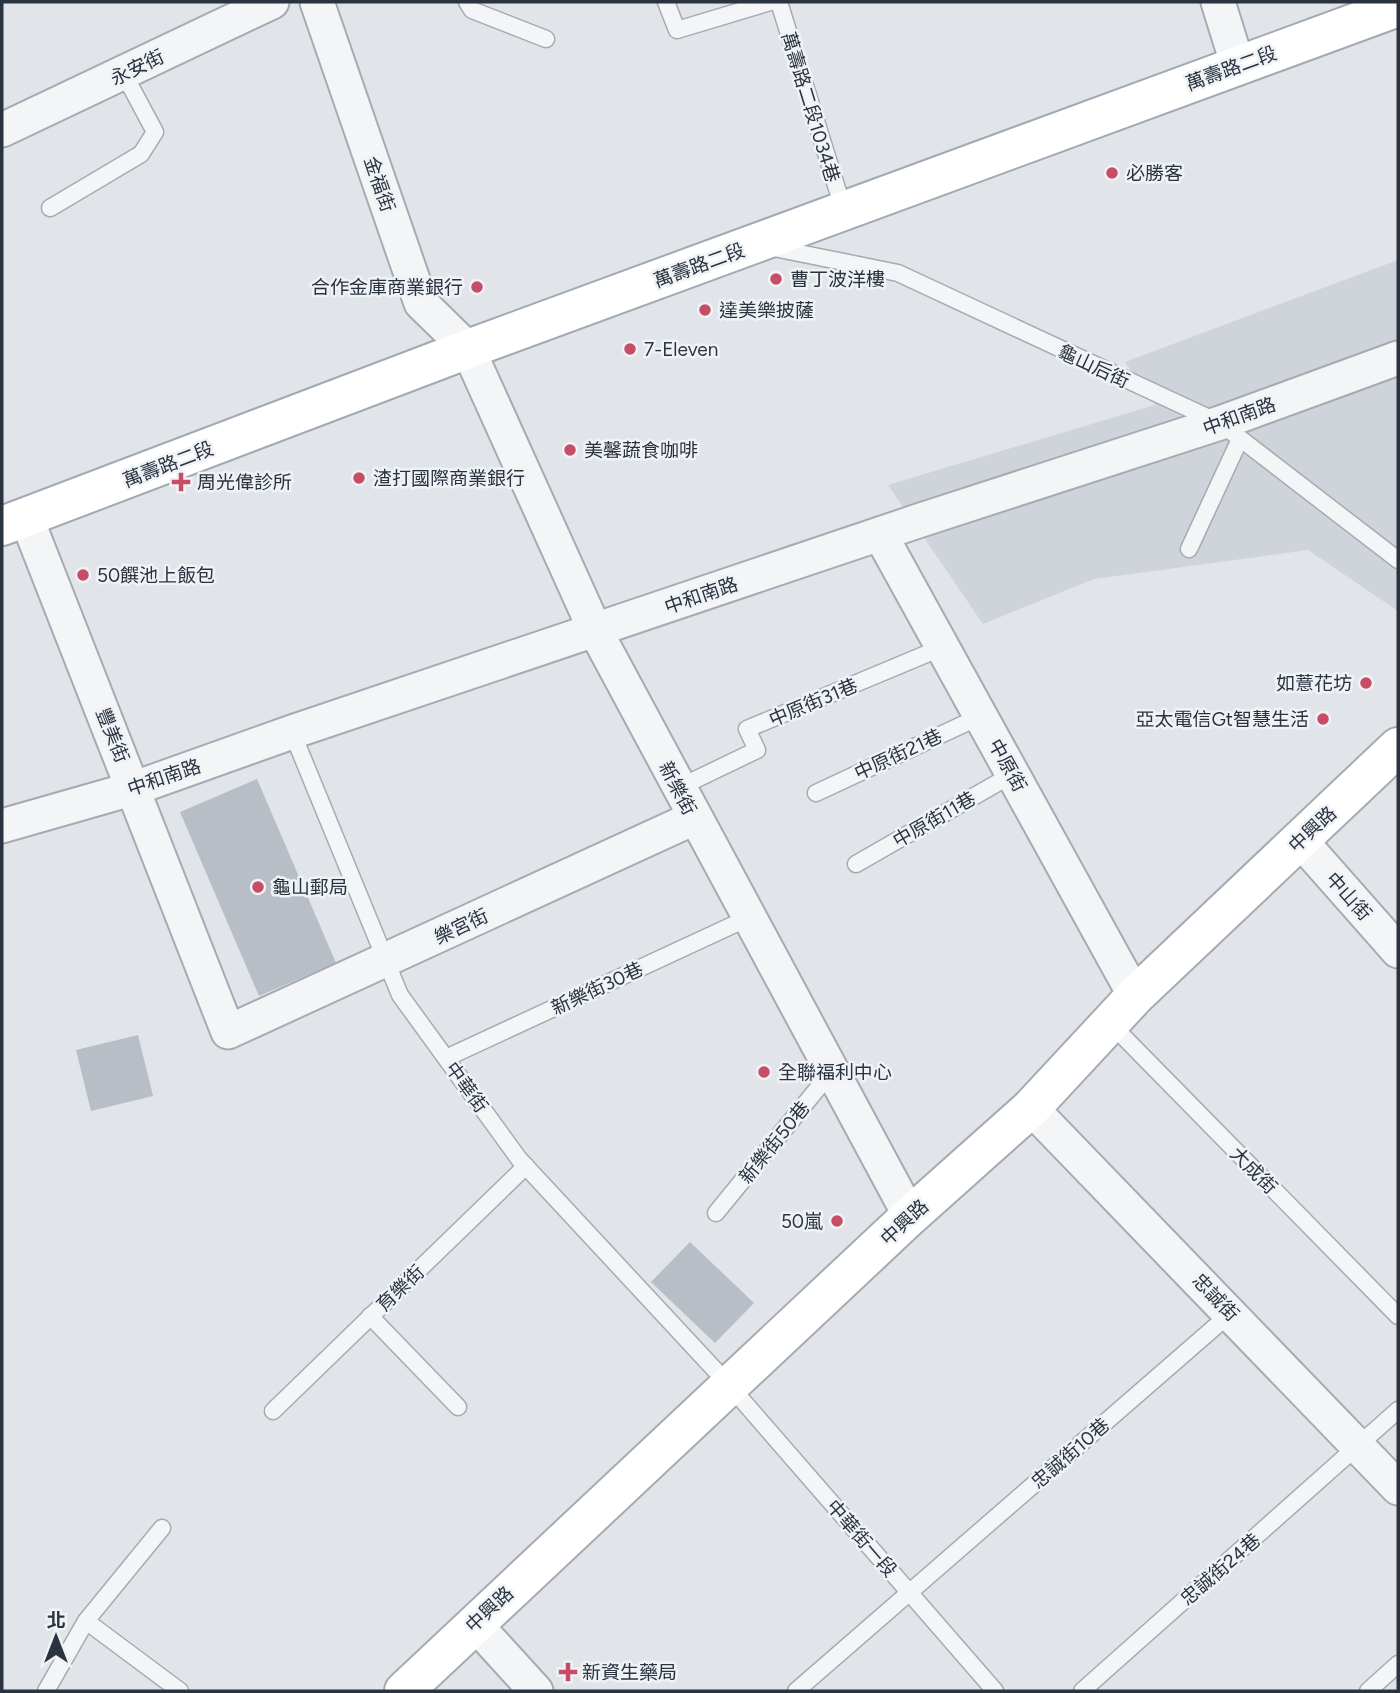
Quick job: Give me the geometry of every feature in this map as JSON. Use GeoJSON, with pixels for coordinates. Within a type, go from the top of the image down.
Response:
{"type":"FeatureCollection","features":[{"type":"Feature","properties":{"kind":"main road","name":"萬壽路二段"},"geometry":{"type":"LineString","coordinates":[[14,522],[468,349],[1398,7]]}},
{"type":"Feature","properties":{"kind":"main road","name":"中興路"},"geometry":{"type":"LineString","coordinates":[[404,1691],[910,1216],[1031,1108],[1122,1010],[1398,747]]}},
{"type":"Feature","properties":{"kind":"street","name":"永安街"},"geometry":{"type":"LineString","coordinates":[[2,130],[272,2]]}},
{"type":"Feature","properties":{"kind":"street","name":"金福街"},"geometry":{"type":"LineString","coordinates":[[317,2],[421,303],[468,349]]}},
{"type":"Feature","properties":{"kind":"street"},"geometry":{"type":"LineString","coordinates":[[1218,2],[1238,66]]}},
{"type":"Feature","properties":{"kind":"street","name":"新樂街"},"geometry":{"type":"LineString","coordinates":[[468,349],[595,631],[910,1216]]}},
{"type":"Feature","properties":{"kind":"street","name":"中和南路"},"geometry":{"type":"LineString","coordinates":[[2,826],[135,788],[292,732],[880,534],[1230,431],[1398,358]]}},
{"type":"Feature","properties":{"kind":"street","name":"豐美街"},"geometry":{"type":"LineString","coordinates":[[14,522],[135,788],[228,1032]]}},
{"type":"Feature","properties":{"kind":"street","name":"中原街"},"geometry":{"type":"LineString","coordinates":[[880,534],[1013,774],[1122,1010]]}},
{"type":"Feature","properties":{"kind":"street","name":"樂宮街"},"geometry":{"type":"LineString","coordinates":[[228,1032],[694,818]]}},
{"type":"Feature","properties":{"kind":"street","name":"中山街"},"geometry":{"type":"LineString","coordinates":[[1300,840],[1398,951]]}},
{"type":"Feature","properties":{"kind":"street","name":"忠誠街"},"geometry":{"type":"LineString","coordinates":[[1031,1108],[1398,1488]]}},
{"type":"Feature","properties":{"kind":"street"},"geometry":{"type":"LineString","coordinates":[[474,1623],[536,1691]]}},
{"type":"Feature","properties":{"kind":"lane"},"geometry":{"type":"LineString","coordinates":[[467,2],[472,10],[546,39]]}},
{"type":"Feature","properties":{"kind":"lane"},"geometry":{"type":"LineString","coordinates":[[666,2],[677,30],[771,2]]}},
{"type":"Feature","properties":{"kind":"lane","name":"萬壽路二段1034巷"},"geometry":{"type":"LineString","coordinates":[[779,2],[844,211]]}},
{"type":"Feature","properties":{"kind":"lane"},"geometry":{"type":"LineString","coordinates":[[50,208],[141,154],[155,132],[124,74]]}},
{"type":"Feature","properties":{"kind":"lane","name":"龜山后街"},"geometry":{"type":"LineString","coordinates":[[755,244],[898,273],[1230,431],[1398,560]]}},
{"type":"Feature","properties":{"kind":"lane"},"geometry":{"type":"LineString","coordinates":[[1189,549],[1230,431]]}},
{"type":"Feature","properties":{"kind":"lane","name":"中原街31巷"},"geometry":{"type":"LineString","coordinates":[[678,788],[757,750],[747,729],[943,647]]}},
{"type":"Feature","properties":{"kind":"lane","name":"中原街21巷"},"geometry":{"type":"LineString","coordinates":[[816,793],[981,716]]}},
{"type":"Feature","properties":{"kind":"lane","name":"中華街"},"geometry":{"type":"LineString","coordinates":[[292,732],[400,995],[526,1166],[729,1385]]}},
{"type":"Feature","properties":{"kind":"lane","name":"中原街11巷"},"geometry":{"type":"LineString","coordinates":[[856,864],[1013,774]]}},
{"type":"Feature","properties":{"kind":"lane","name":"新樂街30巷"},"geometry":{"type":"LineString","coordinates":[[446,1058],[748,918]]}},
{"type":"Feature","properties":{"kind":"lane","name":"大成街"},"geometry":{"type":"LineString","coordinates":[[1122,1010],[1398,1316]]}},
{"type":"Feature","properties":{"kind":"lane","name":"新樂街50巷"},"geometry":{"type":"LineString","coordinates":[[716,1213],[831,1072]]}},
{"type":"Feature","properties":{"kind":"lane","name":"育樂街"},"geometry":{"type":"LineString","coordinates":[[273,1410],[526,1166]]}},
{"type":"Feature","properties":{"kind":"lane","name":"忠誠街10巷"},"geometry":{"type":"LineString","coordinates":[[796,1691],[1231,1313]]}},
{"type":"Feature","properties":{"kind":"lane"},"geometry":{"type":"LineString","coordinates":[[370,1316],[458,1407]]}},
{"type":"Feature","properties":{"kind":"lane","name":"中華街一段"},"geometry":{"type":"LineString","coordinates":[[729,1385],[995,1691]]}},
{"type":"Feature","properties":{"kind":"lane","name":"忠誠街24巷"},"geometry":{"type":"LineString","coordinates":[[1082,1691],[1398,1410]]}},
{"type":"Feature","properties":{"kind":"lane"},"geometry":{"type":"LineString","coordinates":[[46,1691],[86,1621],[162,1528]]}},
{"type":"Feature","properties":{"kind":"lane"},"geometry":{"type":"LineString","coordinates":[[86,1621],[180,1691]]}},
{"type":"Feature","properties":{"kind":"lane"},"geometry":{"type":"LineString","coordinates":[[1368,1691],[1398,1664]]}},
{"type":"Feature","properties":{"kind":"shaded area"},"geometry":{"type":"Polygon","coordinates":[[[1398,260],[1398,611],[1308,550],[1094,579],[983,624],[888,485],[1155,405],[1125,362],[1398,260]]]}},
{"type":"Feature","properties":{"kind":"building","name":"龜山郵局"},"geometry":{"type":"Polygon","coordinates":[[[257,779],[336,963],[259,996],[180,812],[257,779]]]}},
{"type":"Feature","properties":{"kind":"building"},"geometry":{"type":"Polygon","coordinates":[[[138,1035],[153,1096],[91,1111],[76,1050],[138,1035]]]}},
{"type":"Feature","properties":{"kind":"building"},"geometry":{"type":"Polygon","coordinates":[[[690,1242],[754,1303],[715,1343],[651,1282],[690,1242]]]}},
{"type":"Feature","properties":{"kind":"place","name":"必勝客"},"geometry":{"type":"Point","coordinates":[1112,173]}},
{"type":"Feature","properties":{"kind":"place","name":"曹丁波洋樓"},"geometry":{"type":"Point","coordinates":[776,279]}},
{"type":"Feature","properties":{"kind":"place","name":"合作金庫商業銀行"},"geometry":{"type":"Point","coordinates":[477,287]}},
{"type":"Feature","properties":{"kind":"place","name":"達美樂披薩"},"geometry":{"type":"Point","coordinates":[705,310]}},
{"type":"Feature","properties":{"kind":"place","name":"7-Eleven"},"geometry":{"type":"Point","coordinates":[630,349]}},
{"type":"Feature","properties":{"kind":"place","name":"美馨蔬食咖啡"},"geometry":{"type":"Point","coordinates":[570,450]}},
{"type":"Feature","properties":{"kind":"place","name":"渣打國際商業銀行"},"geometry":{"type":"Point","coordinates":[359,478]}},
{"type":"Feature","properties":{"kind":"place","name":"周光偉診所"},"geometry":{"type":"Point","coordinates":[181,482]}},
{"type":"Feature","properties":{"kind":"place","name":"50饌池上飯包"},"geometry":{"type":"Point","coordinates":[83,575]}},
{"type":"Feature","properties":{"kind":"place","name":"如薏花坊"},"geometry":{"type":"Point","coordinates":[1366,683]}},
{"type":"Feature","properties":{"kind":"place","name":"亞太電信Gt智慧生活"},"geometry":{"type":"Point","coordinates":[1323,719]}},
{"type":"Feature","properties":{"kind":"place","name":"龜山郵局"},"geometry":{"type":"Point","coordinates":[258,887]}},
{"type":"Feature","properties":{"kind":"place","name":"全聯福利中心"},"geometry":{"type":"Point","coordinates":[764,1072]}},
{"type":"Feature","properties":{"kind":"place","name":"50嵐"},"geometry":{"type":"Point","coordinates":[837,1221]}},
{"type":"Feature","properties":{"kind":"place","name":"新資生藥局"},"geometry":{"type":"Point","coordinates":[568,1672]}}]}
